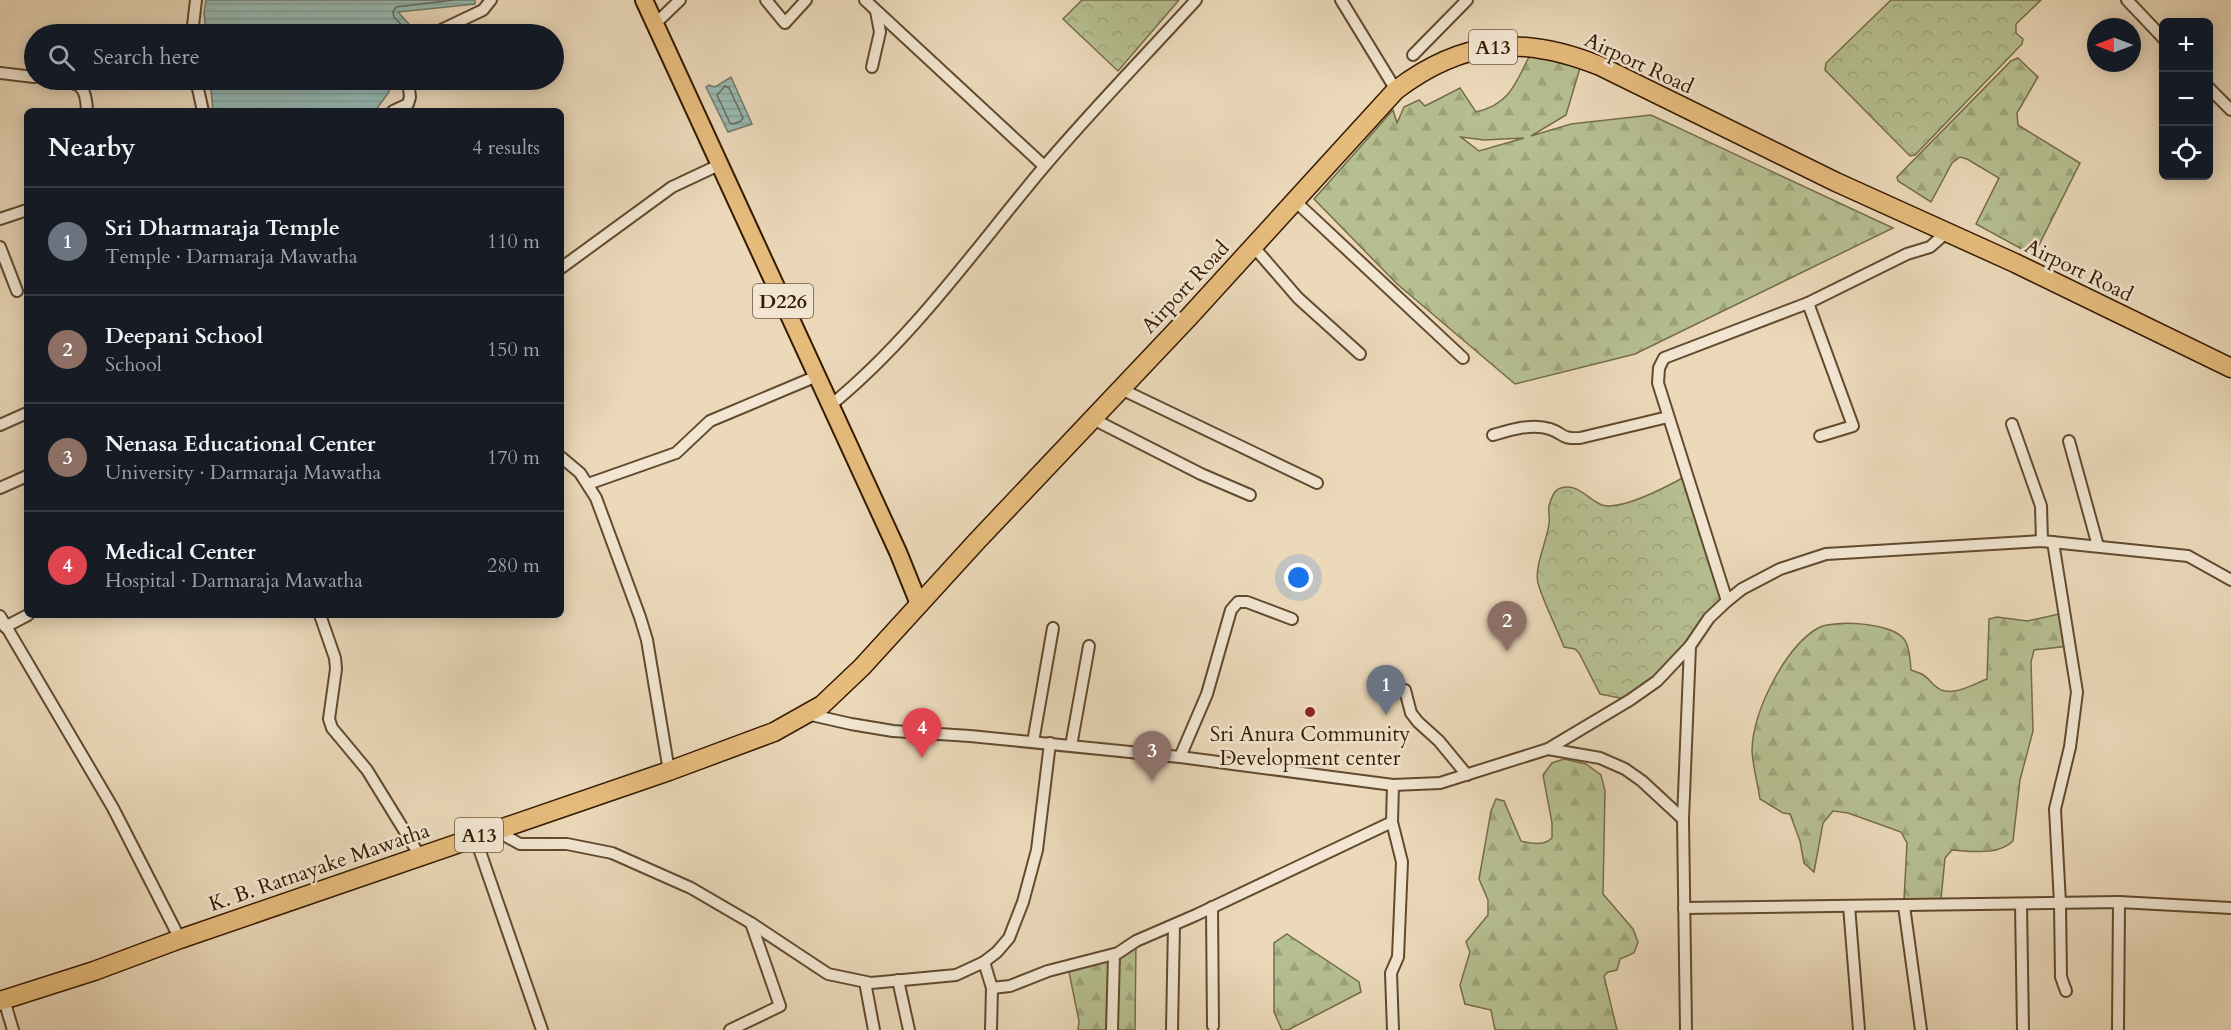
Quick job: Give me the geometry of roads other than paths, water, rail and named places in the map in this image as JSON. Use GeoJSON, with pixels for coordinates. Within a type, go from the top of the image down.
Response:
{"type":"FeatureCollection","features":[{"type":"Feature","properties":{"kind":"highway","name":"Airport Road"},"geometry":{"type":"LineString","coordinates":[[919,604],[1121,389],[1396,90],[1445,60],[1480,48],[1514,45],[1559,52],[1600,66],[1836,182],[1947,232],[2231,368]]}},
{"type":"Feature","properties":{"kind":"highway","name":"K. B. Ratnayake Mawatha"},"geometry":{"type":"LineString","coordinates":[[2,1000],[94,971],[759,738],[822,705],[848,681],[919,604]]}},
{"type":"Feature","properties":{"kind":"main road","name":"D226"},"geometry":{"type":"LineString","coordinates":[[644,0],[913,585],[919,604]]}},
{"type":"Feature","properties":{"kind":"street"},"geometry":{"type":"LineString","coordinates":[[193,24],[196,0]]}},
{"type":"Feature","properties":{"kind":"street"},"geometry":{"type":"LineString","coordinates":[[454,24],[483,10],[491,0]]}},
{"type":"Feature","properties":{"kind":"street"},"geometry":{"type":"LineString","coordinates":[[655,24],[680,0]]}},
{"type":"Feature","properties":{"kind":"street"},"geometry":{"type":"LineString","coordinates":[[766,0],[785,23],[806,0]]}},
{"type":"Feature","properties":{"kind":"street"},"geometry":{"type":"LineString","coordinates":[[865,0],[1044,166]]}},
{"type":"Feature","properties":{"kind":"street"},"geometry":{"type":"LineString","coordinates":[[831,405],[876,363],[925,311],[1044,166],[1196,0]]}},
{"type":"Feature","properties":{"kind":"street"},"geometry":{"type":"LineString","coordinates":[[1341,0],[1396,90]]}},
{"type":"Feature","properties":{"kind":"street"},"geometry":{"type":"LineString","coordinates":[[1413,56],[1467,0]]}},
{"type":"Feature","properties":{"kind":"street"},"geometry":{"type":"LineString","coordinates":[[2127,0],[2159,35]]}},
{"type":"Feature","properties":{"kind":"street"},"geometry":{"type":"LineString","coordinates":[[872,67],[880,32],[876,11]]}},
{"type":"Feature","properties":{"kind":"street"},"geometry":{"type":"LineString","coordinates":[[0,73],[24,76]]}},
{"type":"Feature","properties":{"kind":"street"},"geometry":{"type":"LineString","coordinates":[[84,90],[87,108]]}},
{"type":"Feature","properties":{"kind":"street"},"geometry":{"type":"LineString","coordinates":[[198,90],[202,108]]}},
{"type":"Feature","properties":{"kind":"street"},"geometry":{"type":"LineString","coordinates":[[399,108],[408,104],[409,90]]}},
{"type":"Feature","properties":{"kind":"street"},"geometry":{"type":"LineString","coordinates":[[2213,92],[2231,110]]}},
{"type":"Feature","properties":{"kind":"street"},"geometry":{"type":"LineString","coordinates":[[564,266],[672,187],[721,164]]}},
{"type":"Feature","properties":{"kind":"street"},"geometry":{"type":"LineString","coordinates":[[1295,201],[1463,358]]}},
{"type":"Feature","properties":{"kind":"street"},"geometry":{"type":"LineString","coordinates":[[0,219],[24,211]]}},
{"type":"Feature","properties":{"kind":"street"},"geometry":{"type":"LineString","coordinates":[[1727,601],[1658,383],[1659,368],[1664,358],[1808,303],[1907,254],[1930,247],[1947,232]]}},
{"type":"Feature","properties":{"kind":"street"},"geometry":{"type":"LineString","coordinates":[[1253,246],[1299,298],[1360,354]]}},
{"type":"Feature","properties":{"kind":"street"},"geometry":{"type":"LineString","coordinates":[[0,248],[17,291]]}},
{"type":"Feature","properties":{"kind":"street"},"geometry":{"type":"LineString","coordinates":[[1808,303],[1853,426],[1820,436]]}},
{"type":"Feature","properties":{"kind":"street"},"geometry":{"type":"LineString","coordinates":[[588,484],[676,453],[710,422],[817,376]]}},
{"type":"Feature","properties":{"kind":"street"},"geometry":{"type":"LineString","coordinates":[[1121,389],[1317,483]]}},
{"type":"Feature","properties":{"kind":"street"},"geometry":{"type":"LineString","coordinates":[[0,425],[24,414]]}},
{"type":"Feature","properties":{"kind":"street"},"geometry":{"type":"LineString","coordinates":[[1493,435],[1513,429],[1538,427],[1549,429],[1567,439],[1580,438],[1668,417]]}},
{"type":"Feature","properties":{"kind":"street"},"geometry":{"type":"LineString","coordinates":[[1093,419],[1202,474],[1250,495]]}},
{"type":"Feature","properties":{"kind":"street"},"geometry":{"type":"LineString","coordinates":[[2012,424],[2041,507],[2077,692],[2070,747],[2055,809],[2061,977],[2066,991]]}},
{"type":"Feature","properties":{"kind":"street"},"geometry":{"type":"LineString","coordinates":[[2069,441],[2098,546]]}},
{"type":"Feature","properties":{"kind":"street"},"geometry":{"type":"LineString","coordinates":[[564,460],[580,473],[596,498],[647,640],[669,771]]}},
{"type":"Feature","properties":{"kind":"street"},"geometry":{"type":"LineString","coordinates":[[0,488],[24,477]]}},
{"type":"Feature","properties":{"kind":"street"},"geometry":{"type":"LineString","coordinates":[[807,714],[893,731],[1050,743],[1180,757],[1393,785],[1440,783],[1548,749],[1630,700],[1657,681],[1690,646],[1709,618],[1727,601],[1759,579],[1780,569],[1826,554],[2048,541],[2188,556],[2231,580]]}},
{"type":"Feature","properties":{"kind":"street"},"geometry":{"type":"LineString","coordinates":[[1180,757],[1209,686],[1231,610],[1238,602],[1246,602],[1292,619]]}},
{"type":"Feature","properties":{"kind":"street"},"geometry":{"type":"LineString","coordinates":[[24,616],[1,619],[113,808],[180,939]]}},
{"type":"Feature","properties":{"kind":"street"},"geometry":{"type":"LineString","coordinates":[[321,618],[335,658],[336,669],[329,719],[332,728],[367,770],[420,856]]}},
{"type":"Feature","properties":{"kind":"street"},"geometry":{"type":"LineString","coordinates":[[1034,742],[1053,628]]}},
{"type":"Feature","properties":{"kind":"street"},"geometry":{"type":"LineString","coordinates":[[1071,746],[1089,646]]}},
{"type":"Feature","properties":{"kind":"street"},"geometry":{"type":"LineString","coordinates":[[1686,1030],[1683,819],[1690,646]]}},
{"type":"Feature","properties":{"kind":"street"},"geometry":{"type":"LineString","coordinates":[[1405,690],[1412,713],[1418,722],[1439,741],[1467,776]]}},
{"type":"Feature","properties":{"kind":"street"},"geometry":{"type":"LineString","coordinates":[[495,830],[520,844],[567,844],[612,853],[691,888],[751,923],[828,974],[865,982],[956,975],[984,962],[1010,938],[1023,902],[1037,850],[1050,743]]}},
{"type":"Feature","properties":{"kind":"street"},"geometry":{"type":"LineString","coordinates":[[1548,749],[1600,758],[1626,769],[1683,819]]}},
{"type":"Feature","properties":{"kind":"street"},"geometry":{"type":"LineString","coordinates":[[1393,785],[1392,822],[1402,862],[1398,957],[1391,974],[1393,1030]]}},
{"type":"Feature","properties":{"kind":"street"},"geometry":{"type":"LineString","coordinates":[[992,988],[1010,986],[1048,971],[1114,955],[1136,941],[1392,822]]}},
{"type":"Feature","properties":{"kind":"street"},"geometry":{"type":"LineString","coordinates":[[475,837],[540,1029]]}},
{"type":"Feature","properties":{"kind":"street"},"geometry":{"type":"LineString","coordinates":[[2118,1030],[2119,902]]}},
{"type":"Feature","properties":{"kind":"street"},"geometry":{"type":"LineString","coordinates":[[1684,908],[2119,902],[2231,908]]}},
{"type":"Feature","properties":{"kind":"street"},"geometry":{"type":"LineString","coordinates":[[2021,904],[2023,1030]]}},
{"type":"Feature","properties":{"kind":"street"},"geometry":{"type":"LineString","coordinates":[[1850,906],[1859,1030]]}},
{"type":"Feature","properties":{"kind":"street"},"geometry":{"type":"LineString","coordinates":[[1904,906],[1921,1030]]}},
{"type":"Feature","properties":{"kind":"street"},"geometry":{"type":"LineString","coordinates":[[1212,907],[1213,1026]]}},
{"type":"Feature","properties":{"kind":"street"},"geometry":{"type":"LineString","coordinates":[[730,1030],[780,1006],[751,923]]}},
{"type":"Feature","properties":{"kind":"street"},"geometry":{"type":"LineString","coordinates":[[1172,1030],[1174,925]]}},
{"type":"Feature","properties":{"kind":"street"},"geometry":{"type":"LineString","coordinates":[[1112,1030],[1114,955]]}},
{"type":"Feature","properties":{"kind":"street"},"geometry":{"type":"LineString","coordinates":[[984,962],[992,988],[991,1030]]}},
{"type":"Feature","properties":{"kind":"street"},"geometry":{"type":"LineString","coordinates":[[898,980],[909,1030]]}},
{"type":"Feature","properties":{"kind":"street"},"geometry":{"type":"LineString","coordinates":[[865,982],[874,1030]]}},
{"type":"Feature","properties":{"kind":"street"},"geometry":{"type":"LineString","coordinates":[[2,1000],[13,1030]]}},
{"type":"Feature","properties":{"kind":"water"},"geometry":{"type":"Polygon","coordinates":[[[206,0],[475,0],[475,4],[398,12],[409,24],[205,24],[206,0]]]}},
{"type":"Feature","properties":{"kind":"water"},"geometry":{"type":"Polygon","coordinates":[[[731,77],[752,124],[728,132],[706,87],[709,85],[715,87],[731,77]]]}},
{"type":"Feature","properties":{"kind":"water"},"geometry":{"type":"Polygon","coordinates":[[[211,90],[389,90],[377,108],[213,108],[211,90]]]}},
{"type":"Feature","properties":{"kind":"place","name":"Deepani School"},"geometry":{"type":"Point","coordinates":[1507,651]}},
{"type":"Feature","properties":{"kind":"place","name":"Sri Anura Community Development center"},"geometry":{"type":"Point","coordinates":[1310,712]}},
{"type":"Feature","properties":{"kind":"place","name":"Sri Dharmaraja Temple"},"geometry":{"type":"Point","coordinates":[1386,715]}},
{"type":"Feature","properties":{"kind":"place","name":"Medical Center"},"geometry":{"type":"Point","coordinates":[922,758]}},
{"type":"Feature","properties":{"kind":"place","name":"Nenasa Educational Center"},"geometry":{"type":"Point","coordinates":[1152,781]}}]}
